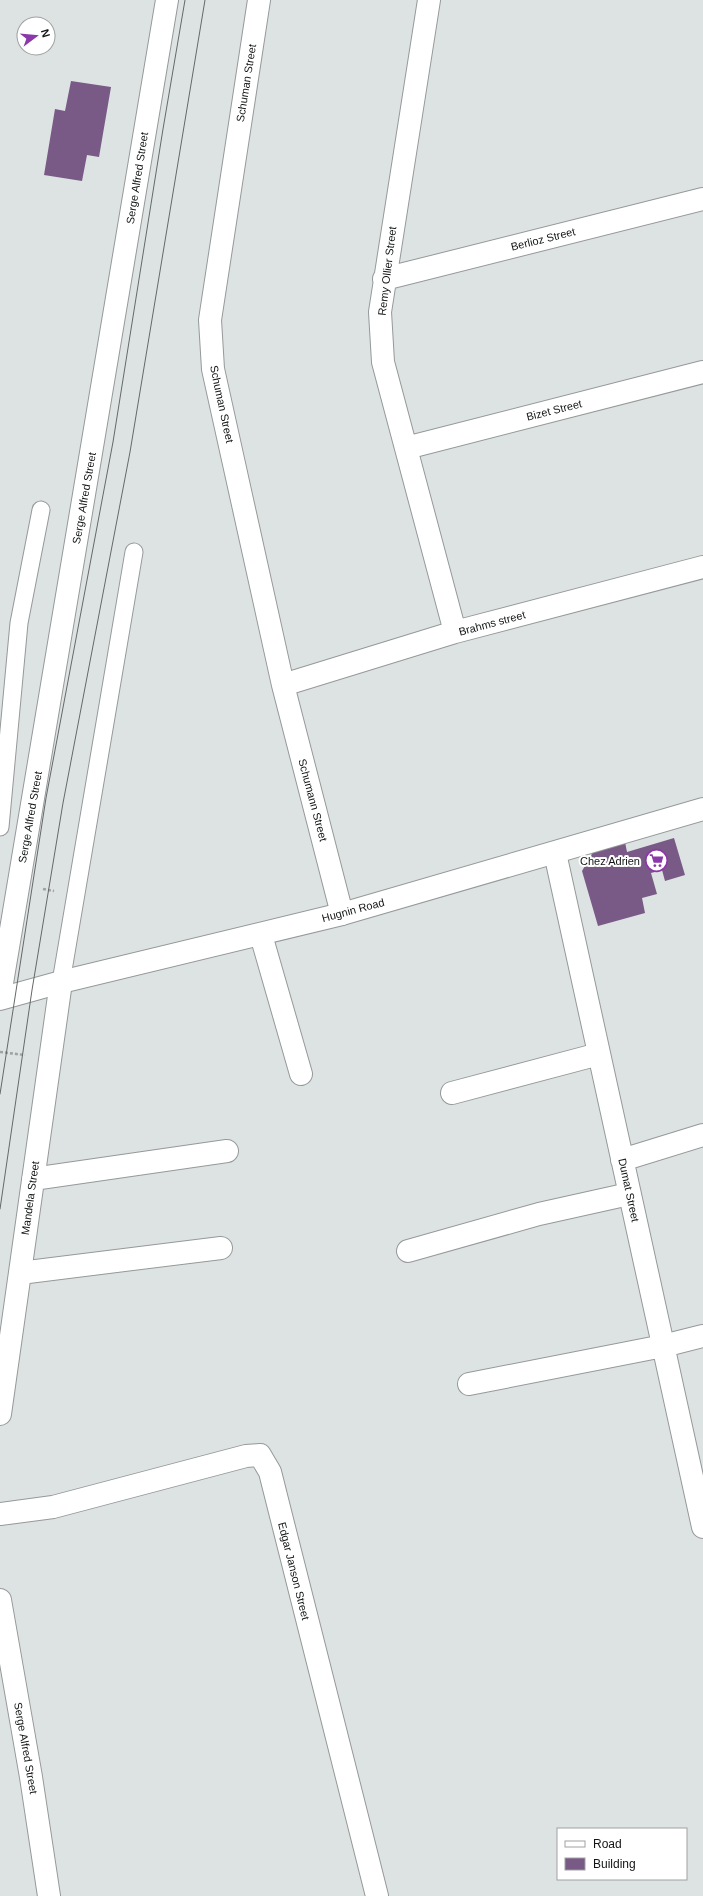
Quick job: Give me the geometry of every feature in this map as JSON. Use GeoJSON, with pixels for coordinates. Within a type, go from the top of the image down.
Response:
{"type":"FeatureCollection","features":[{"type":"Feature","properties":{"kind":"street","name":"Serge Alfred Street"},"geometry":{"type":"LineString","coordinates":[[1,981],[19,885],[167,0]]}},
{"type":"Feature","properties":{"kind":"street","name":"Schuman Street"},"geometry":{"type":"LineString","coordinates":[[259,0],[210,320],[213,369],[283,685]]}},
{"type":"Feature","properties":{"kind":"street","name":"Remy Ollier Street"},"geometry":{"type":"LineString","coordinates":[[429,0],[380,312],[383,362],[455,632]]}},
{"type":"Feature","properties":{"kind":"street","name":"Berlioz Street"},"geometry":{"type":"LineString","coordinates":[[384,279],[703,199]]}},
{"type":"Feature","properties":{"kind":"street","name":"Bizet Street"},"geometry":{"type":"LineString","coordinates":[[406,448],[703,372]]}},
{"type":"Feature","properties":{"kind":"street","name":"Brahms street"},"geometry":{"type":"LineString","coordinates":[[283,685],[455,632],[703,567]]}},
{"type":"Feature","properties":{"kind":"street","name":"Schumann Street"},"geometry":{"type":"LineString","coordinates":[[283,685],[342,914]]}},
{"type":"Feature","properties":{"kind":"street","name":"Hugnin Road"},"geometry":{"type":"LineString","coordinates":[[0,999],[61,982],[261,935],[342,914],[703,809]]}},
{"type":"Feature","properties":{"kind":"street","name":"Dumat Street"},"geometry":{"type":"LineString","coordinates":[[554,853],[703,1527]]}},
{"type":"Feature","properties":{"kind":"street"},"geometry":{"type":"LineString","coordinates":[[261,935],[301,1074]]}},
{"type":"Feature","properties":{"kind":"street","name":"Mandela Street"},"geometry":{"type":"LineString","coordinates":[[0,1414],[61,982]]}},
{"type":"Feature","properties":{"kind":"street"},"geometry":{"type":"LineString","coordinates":[[452,1093],[599,1054]]}},
{"type":"Feature","properties":{"kind":"street"},"geometry":{"type":"LineString","coordinates":[[622,1160],[703,1135]]}},
{"type":"Feature","properties":{"kind":"street"},"geometry":{"type":"LineString","coordinates":[[33,1179],[227,1151]]}},
{"type":"Feature","properties":{"kind":"street"},"geometry":{"type":"LineString","coordinates":[[408,1251],[539,1214],[630,1194]]}},
{"type":"Feature","properties":{"kind":"street"},"geometry":{"type":"LineString","coordinates":[[20,1273],[221,1248]]}},
{"type":"Feature","properties":{"kind":"street"},"geometry":{"type":"LineString","coordinates":[[469,1384],[663,1346],[703,1336]]}},
{"type":"Feature","properties":{"kind":"street","name":"Edgar Janson Street"},"geometry":{"type":"LineString","coordinates":[[0,1514],[53,1507],[246,1456],[260,1454],[270,1472],[377,1896]]}},
{"type":"Feature","properties":{"kind":"street","name":"Serge Alfred Street"},"geometry":{"type":"LineString","coordinates":[[0,1600],[31,1777],[49,1896]]}},
{"type":"Feature","properties":{"kind":"lane"},"geometry":{"type":"LineString","coordinates":[[0,827],[19,623],[41,510]]}},
{"type":"Feature","properties":{"kind":"lane"},"geometry":{"type":"LineString","coordinates":[[61,982],[134,552]]}},
{"type":"Feature","properties":{"kind":"path"},"geometry":{"type":"LineString","coordinates":[[19,885],[76,894]]}},
{"type":"Feature","properties":{"kind":"building"},"geometry":{"type":"Polygon","coordinates":[[[71,81],[111,87],[99,157],[87,155],[82,181],[44,175],[55,109],[65,111],[71,81]]]}},
{"type":"Feature","properties":{"kind":"building"},"geometry":{"type":"Polygon","coordinates":[[[674,838],[685,875],[665,881],[662,870],[651,873],[657,894],[642,898],[645,913],[598,926],[582,871],[593,852],[625,842],[627,852],[674,838]]]}},
{"type":"Feature","properties":{"kind":"tram line"},"geometry":{"type":"LineString","coordinates":[[0,1094],[46,798],[113,442],[185,0]]}},
{"type":"Feature","properties":{"kind":"tram line"},"geometry":{"type":"LineString","coordinates":[[0,1209],[32,990],[63,803],[130,452],[205,0]]}},
{"type":"Feature","properties":{"kind":"place","name":"Chez Adrien"},"geometry":{"type":"Point","coordinates":[656,861]}}]}
